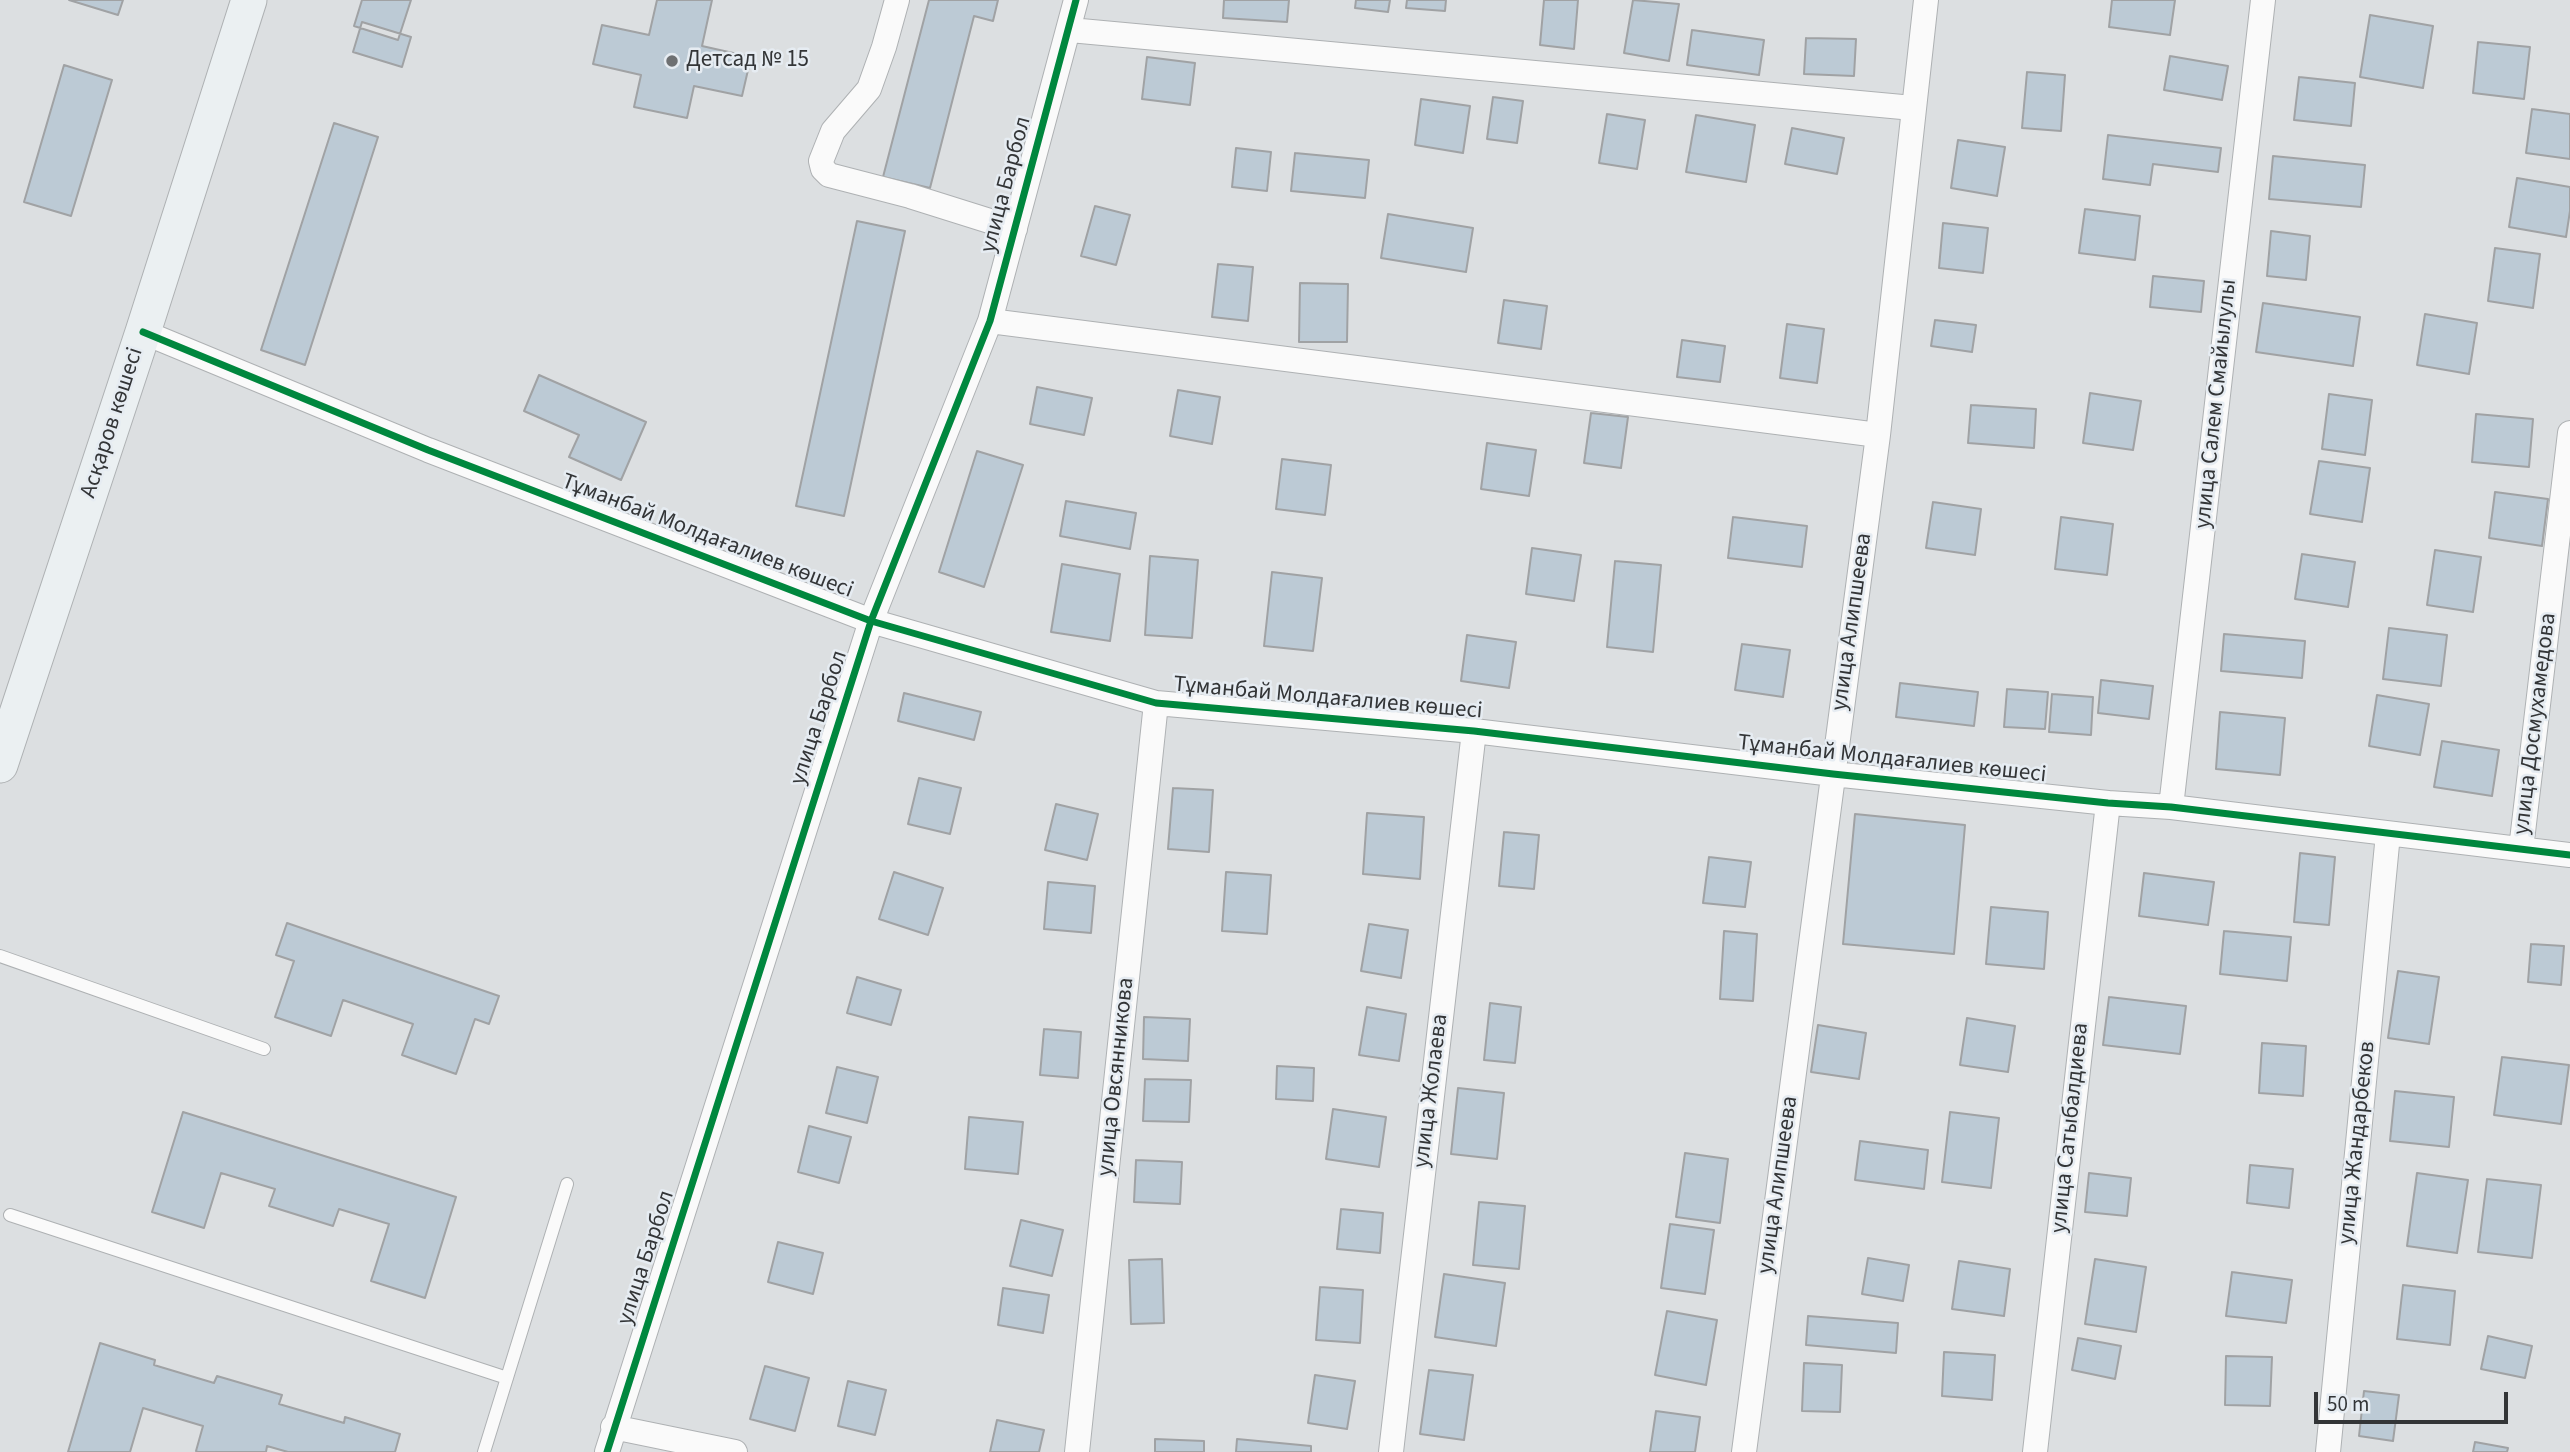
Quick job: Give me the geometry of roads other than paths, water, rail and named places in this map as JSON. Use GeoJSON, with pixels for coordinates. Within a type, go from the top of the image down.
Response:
{"type":"FeatureCollection","features":[{"type":"Feature","properties":{"kind":"main road","name":"Асқаров көшесі"},"geometry":{"type":"LineString","coordinates":[[0,765],[249,0]]}},
{"type":"Feature","properties":{"kind":"street"},"geometry":{"type":"LineString","coordinates":[[897,0],[869,89],[833,131],[821,161],[823,169],[829,175],[910,196],[1015,229]]}},
{"type":"Feature","properties":{"kind":"street","name":"улица Барбол"},"geometry":{"type":"LineString","coordinates":[[607,1452],[871,621],[990,321],[1076,0]]}},
{"type":"Feature","properties":{"kind":"street","name":"улица Алипшеева"},"geometry":{"type":"LineString","coordinates":[[1744,1452],[1878,435],[1926,0]]}},
{"type":"Feature","properties":{"kind":"street","name":"улица Салем Смайылулы"},"geometry":{"type":"LineString","coordinates":[[2171,807],[2263,0]]}},
{"type":"Feature","properties":{"kind":"street"},"geometry":{"type":"LineString","coordinates":[[1070,30],[1913,108]]}},
{"type":"Feature","properties":{"kind":"street"},"geometry":{"type":"LineString","coordinates":[[990,321],[1878,435]]}},
{"type":"Feature","properties":{"kind":"street","name":"Тұманбай Молдағалиев көшесі"},"geometry":{"type":"LineString","coordinates":[[143,332],[428,450],[871,621],[1156,703],[1474,731],[1833,774],[2108,803],[2171,807],[2570,855]]}},
{"type":"Feature","properties":{"kind":"street","name":"улица Досмухамедова"},"geometry":{"type":"LineString","coordinates":[[2521,849],[2570,433]]}},
{"type":"Feature","properties":{"kind":"street","name":"улица Овсянникова"},"geometry":{"type":"LineString","coordinates":[[1077,1452],[1156,703]]}},
{"type":"Feature","properties":{"kind":"street","name":"улица Жолаева"},"geometry":{"type":"LineString","coordinates":[[1391,1452],[1474,731]]}},
{"type":"Feature","properties":{"kind":"street","name":"улица Сатыбалдиева"},"geometry":{"type":"LineString","coordinates":[[2035,1452],[2108,803]]}},
{"type":"Feature","properties":{"kind":"street","name":"улица Жандарбеков"},"geometry":{"type":"LineString","coordinates":[[2328,1452],[2388,834]]}},
{"type":"Feature","properties":{"kind":"street"},"geometry":{"type":"LineString","coordinates":[[613,1427],[735,1452]]}},
{"type":"Feature","properties":{"kind":"lane"},"geometry":{"type":"LineString","coordinates":[[0,956],[264,1049]]}},
{"type":"Feature","properties":{"kind":"lane"},"geometry":{"type":"LineString","coordinates":[[484,1452],[567,1184]]}},
{"type":"Feature","properties":{"kind":"lane"},"geometry":{"type":"LineString","coordinates":[[10,1214],[507,1378]]}},
{"type":"Feature","properties":{"kind":"place","name":"Детсад № 15"},"geometry":{"type":"Point","coordinates":[672,61]}}]}
